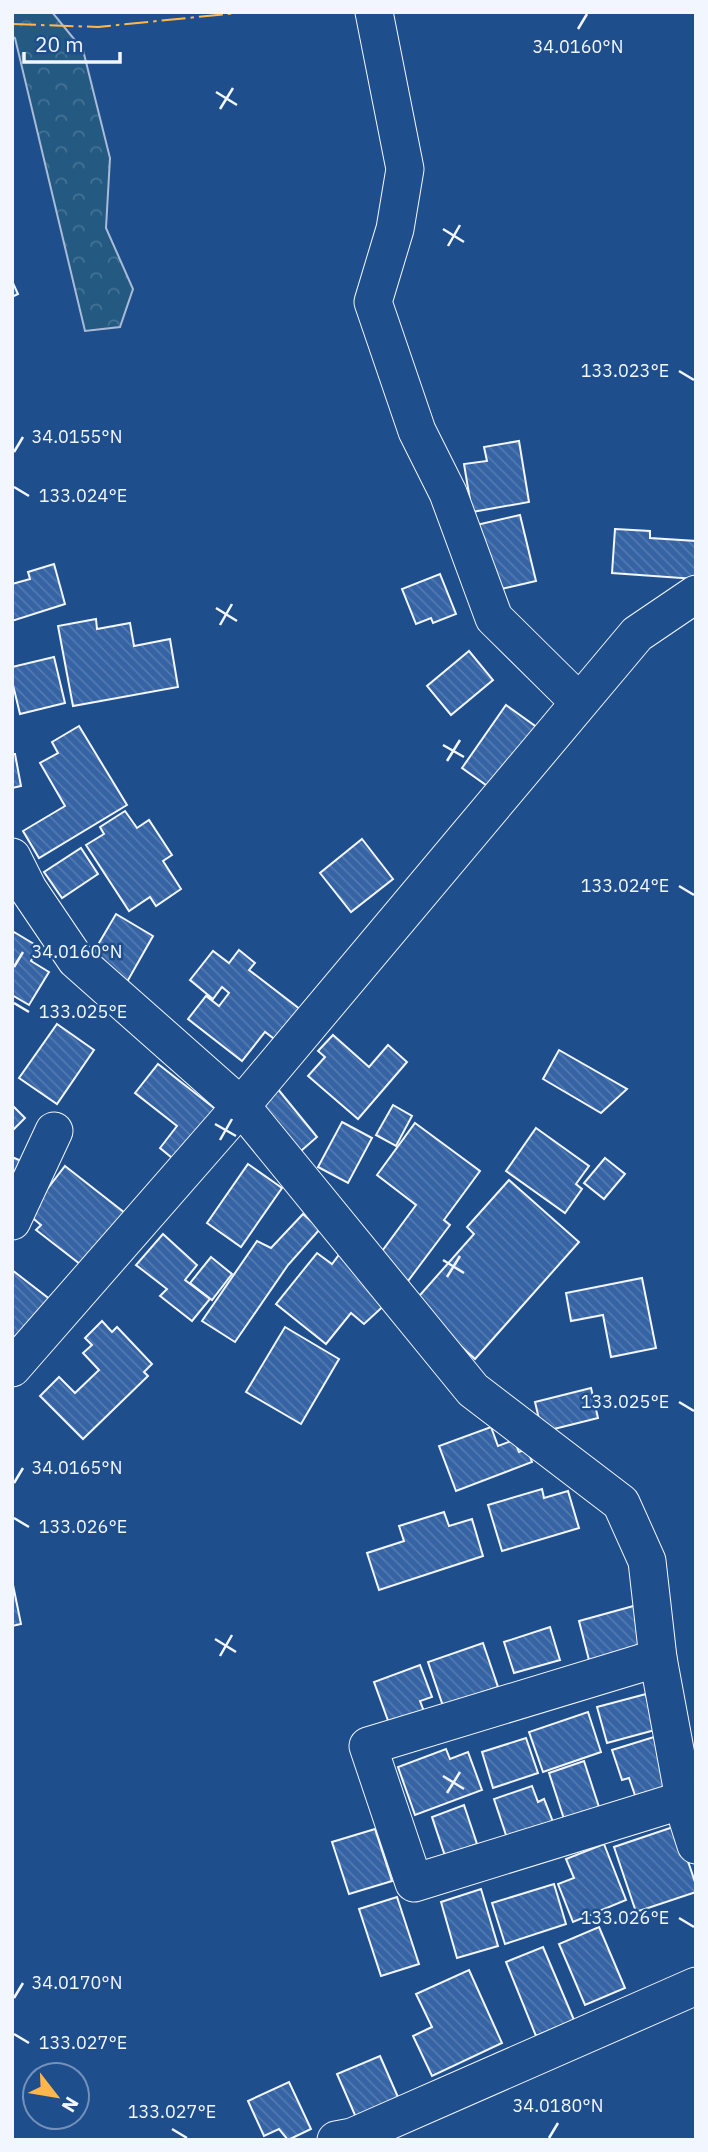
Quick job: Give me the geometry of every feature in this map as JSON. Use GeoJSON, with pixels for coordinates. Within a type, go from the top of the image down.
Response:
{"type":"FeatureCollection","features":[{"type":"Feature","properties":{"kind":"street"},"geometry":{"type":"LineString","coordinates":[[374,12],[405,169],[395,229],[373,302],[417,431],[448,493],[494,618],[579,702]]}},
{"type":"Feature","properties":{"kind":"street"},"geometry":{"type":"LineString","coordinates":[[12,1368],[242,1106],[637,634],[696,594]]}},
{"type":"Feature","properties":{"kind":"street"},"geometry":{"type":"LineString","coordinates":[[12,857],[28,889],[76,960],[242,1106],[473,1390],[621,1503],[647,1561],[658,1658],[688,1820],[696,1845]]}},
{"type":"Feature","properties":{"kind":"street"},"geometry":{"type":"LineString","coordinates":[[12,1221],[54,1131]]}},
{"type":"Feature","properties":{"kind":"street"},"geometry":{"type":"LineString","coordinates":[[658,1658],[368,1746],[414,1883],[685,1799]]}},
{"type":"Feature","properties":{"kind":"street"},"geometry":{"type":"LineString","coordinates":[[337,2140],[352,2137],[696,1986]]}},
{"type":"Feature","properties":{"kind":"green space"},"geometry":{"type":"Polygon","coordinates":[[[12,12],[52,12],[83,50],[110,158],[106,228],[133,289],[120,327],[85,331],[15,38],[12,36],[12,12]]]}},
{"type":"Feature","properties":{"kind":"building"},"geometry":{"type":"Polygon","coordinates":[[[12,281],[18,294],[12,297],[12,281]]]}},
{"type":"Feature","properties":{"kind":"building"},"geometry":{"type":"Polygon","coordinates":[[[519,441],[529,502],[472,512],[464,464],[487,461],[484,447],[519,441]]]}},
{"type":"Feature","properties":{"kind":"building"},"geometry":{"type":"Polygon","coordinates":[[[520,515],[536,581],[488,592],[472,526],[520,515]]]}},
{"type":"Feature","properties":{"kind":"building"},"geometry":{"type":"Polygon","coordinates":[[[615,529],[650,531],[650,538],[696,541],[695,579],[612,573],[615,529]]]}},
{"type":"Feature","properties":{"kind":"building"},"geometry":{"type":"Polygon","coordinates":[[[54,564],[65,604],[12,621],[12,584],[30,579],[28,572],[54,564]]]}},
{"type":"Feature","properties":{"kind":"building"},"geometry":{"type":"Polygon","coordinates":[[[440,574],[456,614],[433,623],[431,618],[416,624],[402,589],[440,574]]]}},
{"type":"Feature","properties":{"kind":"building"},"geometry":{"type":"Polygon","coordinates":[[[96,619],[97,629],[130,623],[134,646],[170,639],[178,687],[73,706],[58,626],[96,619]]]}},
{"type":"Feature","properties":{"kind":"building"},"geometry":{"type":"Polygon","coordinates":[[[469,651],[493,680],[451,715],[427,686],[469,651]]]}},
{"type":"Feature","properties":{"kind":"building"},"geometry":{"type":"Polygon","coordinates":[[[54,657],[65,703],[20,714],[12,681],[12,667],[54,657]]]}},
{"type":"Feature","properties":{"kind":"building"},"geometry":{"type":"Polygon","coordinates":[[[506,705],[538,728],[493,790],[462,768],[506,705]]]}},
{"type":"Feature","properties":{"kind":"building"},"geometry":{"type":"Polygon","coordinates":[[[79,726],[127,805],[39,858],[23,831],[65,806],[40,763],[58,753],[52,742],[79,726]]]}},
{"type":"Feature","properties":{"kind":"building"},"geometry":{"type":"Polygon","coordinates":[[[12,754],[15,754],[21,786],[12,788],[12,754]]]}},
{"type":"Feature","properties":{"kind":"building"},"geometry":{"type":"Polygon","coordinates":[[[125,811],[137,828],[149,820],[172,855],[163,861],[181,889],[156,906],[150,897],[129,911],[86,845],[104,834],[100,827],[125,811]]]}},
{"type":"Feature","properties":{"kind":"building"},"geometry":{"type":"Polygon","coordinates":[[[362,839],[393,879],[351,912],[320,873],[362,839]]]}},
{"type":"Feature","properties":{"kind":"building"},"geometry":{"type":"Polygon","coordinates":[[[81,848],[98,874],[62,898],[44,872],[81,848]]]}},
{"type":"Feature","properties":{"kind":"building"},"geometry":{"type":"Polygon","coordinates":[[[116,914],[153,936],[127,982],[89,960],[116,914]]]}},
{"type":"Feature","properties":{"kind":"building"},"geometry":{"type":"Polygon","coordinates":[[[14,932],[39,947],[31,961],[49,972],[29,1005],[12,995],[14,932]]]}},
{"type":"Feature","properties":{"kind":"building"},"geometry":{"type":"Polygon","coordinates":[[[239,950],[255,963],[249,970],[301,1010],[277,1041],[265,1032],[242,1061],[188,1019],[206,996],[219,1006],[229,993],[222,987],[213,999],[190,980],[213,951],[229,963],[239,950]]]}},
{"type":"Feature","properties":{"kind":"building"},"geometry":{"type":"Polygon","coordinates":[[[57,1024],[94,1050],[57,1104],[19,1078],[57,1024]]]}},
{"type":"Feature","properties":{"kind":"building"},"geometry":{"type":"Polygon","coordinates":[[[333,1035],[369,1067],[388,1045],[407,1062],[358,1119],[308,1076],[325,1057],[318,1051],[333,1035]]]}},
{"type":"Feature","properties":{"kind":"building"},"geometry":{"type":"Polygon","coordinates":[[[559,1050],[627,1089],[601,1113],[543,1079],[559,1050]]]}},
{"type":"Feature","properties":{"kind":"building"},"geometry":{"type":"Polygon","coordinates":[[[158,1064],[223,1115],[182,1166],[160,1148],[177,1126],[135,1093],[158,1064]]]}},
{"type":"Feature","properties":{"kind":"building"},"geometry":{"type":"Polygon","coordinates":[[[277,1088],[317,1137],[294,1157],[254,1107],[277,1088]]]}},
{"type":"Feature","properties":{"kind":"building"},"geometry":{"type":"Polygon","coordinates":[[[12,1105],[25,1118],[12,1131],[12,1105]]]}},
{"type":"Feature","properties":{"kind":"building"},"geometry":{"type":"Polygon","coordinates":[[[393,1105],[412,1116],[396,1146],[376,1135],[393,1105]]]}},
{"type":"Feature","properties":{"kind":"building"},"geometry":{"type":"Polygon","coordinates":[[[342,1122],[372,1138],[348,1183],[318,1167],[342,1122]]]}},
{"type":"Feature","properties":{"kind":"building"},"geometry":{"type":"Polygon","coordinates":[[[415,1123],[480,1171],[444,1220],[450,1225],[405,1285],[374,1262],[416,1205],[377,1175],[415,1123]]]}},
{"type":"Feature","properties":{"kind":"building"},"geometry":{"type":"Polygon","coordinates":[[[536,1128],[589,1166],[576,1184],[582,1189],[565,1213],[506,1171],[536,1128]]]}},
{"type":"Feature","properties":{"kind":"building"},"geometry":{"type":"Polygon","coordinates":[[[12,1157],[26,1163],[12,1193],[12,1157]]]}},
{"type":"Feature","properties":{"kind":"building"},"geometry":{"type":"Polygon","coordinates":[[[605,1158],[625,1174],[604,1199],[584,1183],[605,1158]]]}},
{"type":"Feature","properties":{"kind":"building"},"geometry":{"type":"Polygon","coordinates":[[[248,1164],[282,1188],[241,1247],[207,1223],[248,1164]]]}},
{"type":"Feature","properties":{"kind":"building"},"geometry":{"type":"Polygon","coordinates":[[[65,1166],[130,1217],[89,1271],[36,1230],[41,1225],[28,1214],[65,1166]]]}},
{"type":"Feature","properties":{"kind":"building"},"geometry":{"type":"Polygon","coordinates":[[[509,1180],[579,1242],[475,1359],[413,1303],[474,1234],[467,1227],[509,1180]]]}},
{"type":"Feature","properties":{"kind":"building"},"geometry":{"type":"Polygon","coordinates":[[[303,1214],[320,1229],[288,1265],[235,1342],[202,1321],[257,1241],[271,1248],[303,1214]]]}},
{"type":"Feature","properties":{"kind":"building"},"geometry":{"type":"Polygon","coordinates":[[[163,1234],[197,1265],[185,1280],[210,1299],[192,1321],[160,1296],[167,1289],[136,1265],[163,1234]]]}},
{"type":"Feature","properties":{"kind":"building"},"geometry":{"type":"Polygon","coordinates":[[[341,1252],[390,1300],[364,1324],[351,1313],[326,1344],[276,1304],[317,1253],[332,1264],[341,1252]]]}},
{"type":"Feature","properties":{"kind":"building"},"geometry":{"type":"Polygon","coordinates":[[[211,1257],[232,1274],[212,1300],[190,1283],[211,1257]]]}},
{"type":"Feature","properties":{"kind":"building"},"geometry":{"type":"Polygon","coordinates":[[[12,1270],[56,1304],[25,1345],[12,1335],[12,1270]]]}},
{"type":"Feature","properties":{"kind":"building"},"geometry":{"type":"Polygon","coordinates":[[[642,1278],[656,1348],[611,1357],[603,1315],[571,1321],[566,1293],[642,1278]]]}},
{"type":"Feature","properties":{"kind":"building"},"geometry":{"type":"Polygon","coordinates":[[[102,1321],[112,1332],[117,1327],[152,1364],[144,1372],[148,1376],[83,1439],[40,1396],[59,1377],[75,1393],[99,1370],[83,1353],[92,1345],[85,1338],[102,1321]]]}},
{"type":"Feature","properties":{"kind":"building"},"geometry":{"type":"Polygon","coordinates":[[[285,1327],[339,1359],[301,1424],[246,1392],[285,1327]]]}},
{"type":"Feature","properties":{"kind":"building"},"geometry":{"type":"Polygon","coordinates":[[[591,1388],[598,1418],[542,1432],[535,1402],[591,1388]]]}},
{"type":"Feature","properties":{"kind":"building"},"geometry":{"type":"Polygon","coordinates":[[[491,1427],[498,1446],[514,1440],[519,1452],[527,1449],[532,1462],[456,1491],[439,1446],[491,1427]]]}},
{"type":"Feature","properties":{"kind":"building"},"geometry":{"type":"Polygon","coordinates":[[[542,1489],[544,1498],[568,1491],[579,1528],[502,1551],[488,1505],[542,1489]]]}},
{"type":"Feature","properties":{"kind":"building"},"geometry":{"type":"Polygon","coordinates":[[[444,1512],[449,1526],[472,1519],[483,1556],[379,1590],[367,1553],[404,1541],[399,1526],[444,1512]]]}},
{"type":"Feature","properties":{"kind":"building"},"geometry":{"type":"Polygon","coordinates":[[[12,1580],[21,1624],[12,1626],[12,1580]]]}},
{"type":"Feature","properties":{"kind":"building"},"geometry":{"type":"Polygon","coordinates":[[[637,1605],[649,1648],[590,1664],[579,1621],[637,1605]]]}},
{"type":"Feature","properties":{"kind":"building"},"geometry":{"type":"Polygon","coordinates":[[[550,1627],[560,1660],[514,1673],[504,1642],[550,1627]]]}},
{"type":"Feature","properties":{"kind":"building"},"geometry":{"type":"Polygon","coordinates":[[[483,1643],[498,1687],[443,1706],[428,1662],[483,1643]]]}},
{"type":"Feature","properties":{"kind":"building"},"geometry":{"type":"Polygon","coordinates":[[[420,1665],[432,1697],[420,1701],[425,1714],[390,1726],[374,1682],[420,1665]]]}},
{"type":"Feature","properties":{"kind":"building"},"geometry":{"type":"Polygon","coordinates":[[[646,1694],[655,1730],[607,1743],[597,1707],[646,1694]]]}},
{"type":"Feature","properties":{"kind":"building"},"geometry":{"type":"Polygon","coordinates":[[[588,1712],[601,1752],[543,1772],[529,1732],[588,1712]]]}},
{"type":"Feature","properties":{"kind":"building"},"geometry":{"type":"Polygon","coordinates":[[[654,1737],[670,1790],[637,1801],[629,1778],[622,1780],[612,1750],[654,1737]]]}},
{"type":"Feature","properties":{"kind":"building"},"geometry":{"type":"Polygon","coordinates":[[[526,1738],[538,1773],[493,1788],[482,1752],[526,1738]]]}},
{"type":"Feature","properties":{"kind":"building"},"geometry":{"type":"Polygon","coordinates":[[[446,1749],[450,1759],[468,1752],[482,1790],[415,1815],[398,1767],[446,1749]]]}},
{"type":"Feature","properties":{"kind":"building"},"geometry":{"type":"Polygon","coordinates":[[[584,1761],[600,1810],[565,1822],[549,1773],[584,1761]]]}},
{"type":"Feature","properties":{"kind":"building"},"geometry":{"type":"Polygon","coordinates":[[[532,1786],[538,1802],[544,1799],[553,1822],[507,1838],[494,1799],[532,1786]]]}},
{"type":"Feature","properties":{"kind":"building"},"geometry":{"type":"Polygon","coordinates":[[[464,1805],[477,1844],[445,1856],[432,1817],[464,1805]]]}},
{"type":"Feature","properties":{"kind":"building"},"geometry":{"type":"Polygon","coordinates":[[[676,1826],[696,1892],[636,1912],[614,1847],[676,1826]]]}},
{"type":"Feature","properties":{"kind":"building"},"geometry":{"type":"Polygon","coordinates":[[[375,1829],[392,1881],[349,1894],[332,1842],[375,1829]]]}},
{"type":"Feature","properties":{"kind":"building"},"geometry":{"type":"Polygon","coordinates":[[[604,1844],[626,1900],[573,1922],[558,1884],[574,1878],[566,1859],[604,1844]]]}},
{"type":"Feature","properties":{"kind":"building"},"geometry":{"type":"Polygon","coordinates":[[[554,1884],[566,1924],[505,1944],[492,1903],[554,1884]]]}},
{"type":"Feature","properties":{"kind":"building"},"geometry":{"type":"Polygon","coordinates":[[[481,1889],[498,1946],[457,1958],[441,1902],[481,1889]]]}},
{"type":"Feature","properties":{"kind":"building"},"geometry":{"type":"Polygon","coordinates":[[[397,1897],[419,1964],[381,1976],[359,1909],[397,1897]]]}},
{"type":"Feature","properties":{"kind":"building"},"geometry":{"type":"Polygon","coordinates":[[[599,1927],[625,1988],[585,2005],[559,1944],[599,1927]]]}},
{"type":"Feature","properties":{"kind":"building"},"geometry":{"type":"Polygon","coordinates":[[[543,1947],[574,2020],[536,2036],[506,1962],[543,1947]]]}},
{"type":"Feature","properties":{"kind":"building"},"geometry":{"type":"Polygon","coordinates":[[[469,1970],[502,2043],[432,2076],[413,2036],[432,2027],[416,1994],[469,1970]]]}},
{"type":"Feature","properties":{"kind":"building"},"geometry":{"type":"Polygon","coordinates":[[[380,2056],[401,2104],[358,2122],[337,2074],[380,2056]]]}},
{"type":"Feature","properties":{"kind":"building"},"geometry":{"type":"Polygon","coordinates":[[[289,2082],[311,2129],[288,2140],[279,2129],[264,2136],[248,2101],[289,2082]]]}},
{"type":"Feature","properties":{"kind":"power"},"geometry":{"type":"LineString","coordinates":[[12,24],[98,27],[247,12]]}}]}
